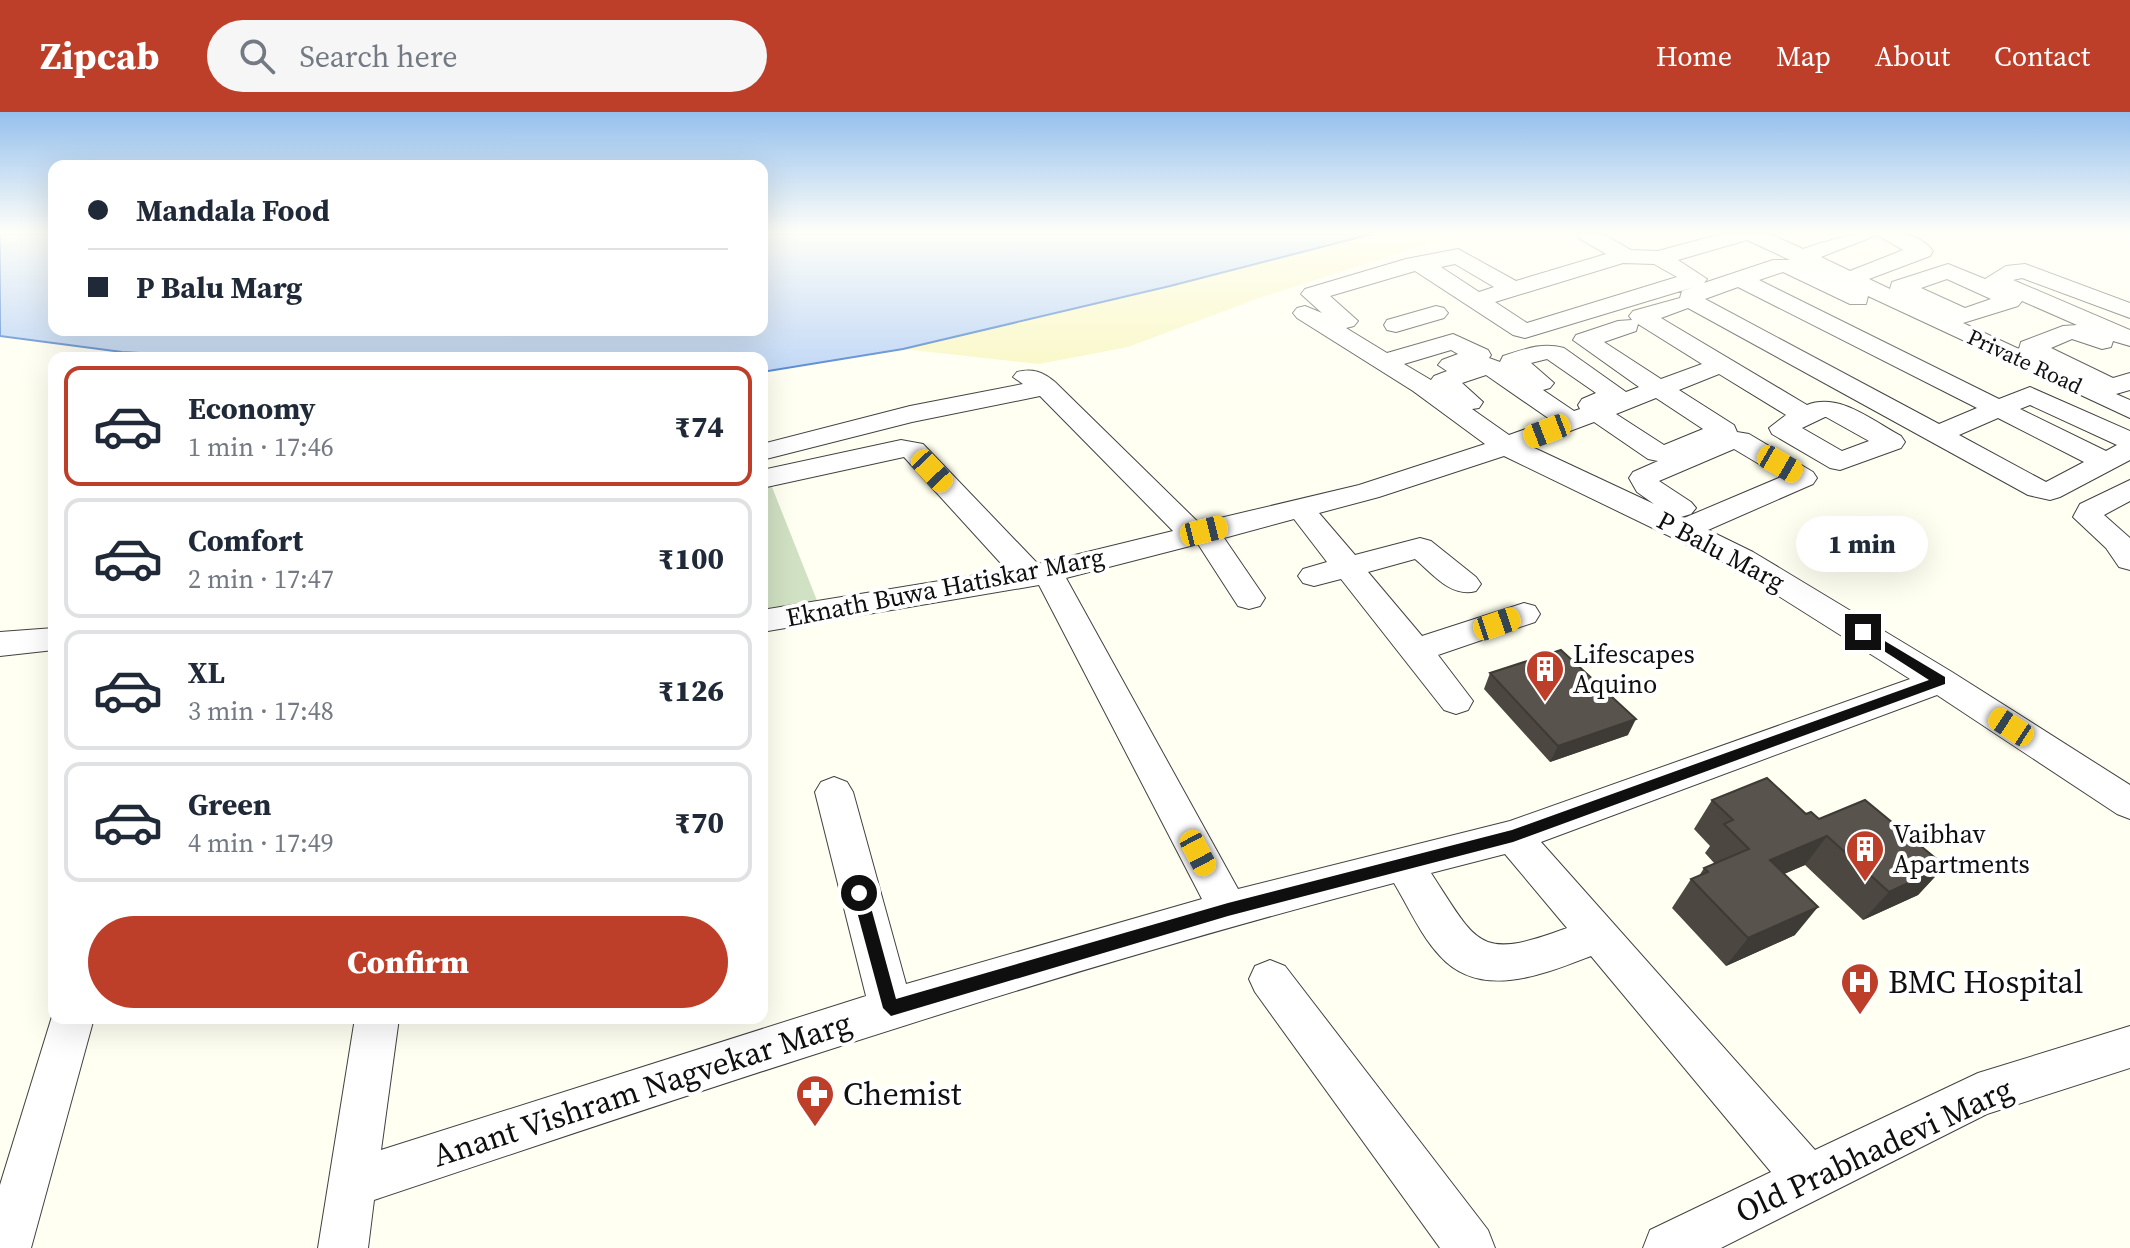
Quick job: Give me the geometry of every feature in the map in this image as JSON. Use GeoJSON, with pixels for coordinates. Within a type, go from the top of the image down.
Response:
{"type":"FeatureCollection","features":[{"type":"Feature","properties":{"kind":"street"},"geometry":{"type":"LineString","coordinates":[[1337,287],[1313,296],[1385,355],[1505,319]]}},
{"type":"Feature","properties":{"kind":"street"},"geometry":{"type":"LineString","coordinates":[[1456,287],[1522,330],[1532,331],[1673,287]]}},
{"type":"Feature","properties":{"kind":"street"},"geometry":{"type":"LineString","coordinates":[[1476,300],[1516,288],[1542,300],[1567,293],[1563,287]]}},
{"type":"Feature","properties":{"kind":"street"},"geometry":{"type":"LineString","coordinates":[[1697,287],[1690,296],[1694,302],[2044,491],[2050,491],[2130,449]]}},
{"type":"Feature","properties":{"kind":"street"},"geometry":{"type":"LineString","coordinates":[[1773,287],[1809,315],[2106,462]]}},
{"type":"Feature","properties":{"kind":"street"},"geometry":{"type":"LineString","coordinates":[[1752,334],[1809,315],[1860,287]]}},
{"type":"Feature","properties":{"kind":"street","name":"Private Road"},"geometry":{"type":"LineString","coordinates":[[1865,287],[1920,304],[2130,410]]}},
{"type":"Feature","properties":{"kind":"street"},"geometry":{"type":"LineString","coordinates":[[2009,287],[2130,339]]}},
{"type":"Feature","properties":{"kind":"street"},"geometry":{"type":"LineString","coordinates":[[2067,287],[2130,311]]}},
{"type":"Feature","properties":{"kind":"street","name":"P Balu Marg"},"geometry":{"type":"LineString","coordinates":[[1305,313],[1385,355],[1506,446],[1692,526],[2130,804]]}},
{"type":"Feature","properties":{"kind":"street"},"geometry":{"type":"LineString","coordinates":[[1417,319],[1446,337]]}},
{"type":"Feature","properties":{"kind":"street"},"geometry":{"type":"LineString","coordinates":[[1629,326],[1710,364],[1802,413],[1747,429],[1662,384],[1585,340],[1629,326]]}},
{"type":"Feature","properties":{"kind":"street"},"geometry":{"type":"LineString","coordinates":[[2130,354],[2075,331],[2030,347],[2109,386],[2130,381]]}},
{"type":"Feature","properties":{"kind":"street"},"geometry":{"type":"LineString","coordinates":[[1850,388],[1906,363]]}},
{"type":"Feature","properties":{"kind":"street","name":"Eknath Buwa Hatiskar Marg"},"geometry":{"type":"LineString","coordinates":[[768,620],[1039,574],[1369,491],[1506,446],[1710,364]]}},
{"type":"Feature","properties":{"kind":"street"},"geometry":{"type":"LineString","coordinates":[[1010,376],[1034,378],[1046,387],[1199,533],[1249,598]]}},
{"type":"Feature","properties":{"kind":"street"},"geometry":{"type":"LineString","coordinates":[[1578,415],[1658,453],[1667,453],[1724,431],[1662,384]]}},
{"type":"Feature","properties":{"kind":"street"},"geometry":{"type":"LineString","coordinates":[[768,450],[910,414],[1046,387]]}},
{"type":"Feature","properties":{"kind":"street"},"geometry":{"type":"LineString","coordinates":[[1937,435],[2026,396],[2035,396],[2130,441]]}},
{"type":"Feature","properties":{"kind":"street"},"geometry":{"type":"LineString","coordinates":[[1736,440],[1803,478],[1761,497],[1738,484],[1712,495],[1733,508],[1692,526],[1647,486],[1643,478],[1736,440]]}},
{"type":"Feature","properties":{"kind":"street"},"geometry":{"type":"LineString","coordinates":[[768,478],[901,448],[913,450],[1039,574],[1228,909]]}},
{"type":"Feature","properties":{"kind":"street"},"geometry":{"type":"LineString","coordinates":[[2125,497],[2090,510],[2088,517],[2117,541],[2130,560]]}},
{"type":"Feature","properties":{"kind":"street"},"geometry":{"type":"LineString","coordinates":[[1300,508],[1456,701]]}},
{"type":"Feature","properties":{"kind":"street"},"geometry":{"type":"LineString","coordinates":[[1314,576],[1420,548],[1465,584]]}},
{"type":"Feature","properties":{"kind":"street"},"geometry":{"type":"LineString","coordinates":[[1415,651],[1524,614]]}},
{"type":"Feature","properties":{"kind":"street"},"geometry":{"type":"LineString","coordinates":[[0,644],[48,640]]}},
{"type":"Feature","properties":{"kind":"street","name":"Anant Vishram Nagvekar Marg"},"geometry":{"type":"LineString","coordinates":[[352,1183],[891,1008],[1228,909],[1513,836],[1940,681]]}},
{"type":"Feature","properties":{"kind":"street"},"geometry":{"type":"LineString","coordinates":[[834,792],[891,1008]]}},
{"type":"Feature","properties":{"kind":"street"},"geometry":{"type":"LineString","coordinates":[[1513,836],[1807,1177]]}},
{"type":"Feature","properties":{"kind":"street"},"geometry":{"type":"LineString","coordinates":[[1396,866],[1454,943],[1479,962],[1509,965],[1599,935]]}},
{"type":"Feature","properties":{"kind":"street"},"geometry":{"type":"LineString","coordinates":[[1396,866],[1473,984]]}},
{"type":"Feature","properties":{"kind":"street"},"geometry":{"type":"LineString","coordinates":[[1270,979],[1470,1248]]}},
{"type":"Feature","properties":{"kind":"street"},"geometry":{"type":"LineString","coordinates":[[6,1248],[70,1024]]}},
{"type":"Feature","properties":{"kind":"street"},"geometry":{"type":"LineString","coordinates":[[343,1248],[376,1024]]}},
{"type":"Feature","properties":{"kind":"street","name":"Old Prabhadevi Marg"},"geometry":{"type":"LineString","coordinates":[[1668,1248],[1978,1095],[2130,1047]]}},
{"type":"Feature","properties":{"kind":"sand"},"geometry":{"type":"Polygon","coordinates":[[[1166,287],[1293,287],[1128,347],[1039,364],[903,349],[1166,287]]]}},
{"type":"Feature","properties":{"kind":"green space"},"geometry":{"type":"Polygon","coordinates":[[[770,482],[818,603],[768,612],[770,482]]]}},
{"type":"Feature","properties":{"kind":"water"},"geometry":{"type":"Polygon","coordinates":[[[0,287],[48,287],[48,336],[768,336],[768,287],[1166,287],[903,349],[768,371],[768,352],[122,352],[0,336],[0,287]]]}},
{"type":"Feature","properties":{"kind":"building","name":"Lifescapes Aquino"},"geometry":{"type":"Polygon","coordinates":[[[1561,650],[1636,719],[1558,746],[1490,673],[1561,650]]]}},
{"type":"Feature","properties":{"kind":"building"},"geometry":{"type":"Polygon","coordinates":[[[1767,778],[1806,814],[1811,812],[1819,819],[1865,800],[1945,866],[1889,892],[1827,836],[1770,860],[1818,907],[1748,938],[1691,879],[1708,872],[1704,868],[1749,849],[1724,824],[1733,820],[1712,800],[1767,778]]]}},
{"type":"Feature","properties":{"kind":"place","name":"Lifescapes Aquino"},"geometry":{"type":"Point","coordinates":[1545,703]}},
{"type":"Feature","properties":{"kind":"place","name":"Vaibhav Apartments"},"geometry":{"type":"Point","coordinates":[1865,883]}},
{"type":"Feature","properties":{"kind":"place","name":"BMC Hospital"},"geometry":{"type":"Point","coordinates":[1860,1016]}},
{"type":"Feature","properties":{"kind":"place","name":"Chemist"},"geometry":{"type":"Point","coordinates":[815,1128]}},
{"type":"Feature","properties":{"kind":"route"},"geometry":{"type":"LineString","coordinates":[[859,893],[891,1008],[1228,909],[1513,836],[1940,681],[1863,632]]}}]}
